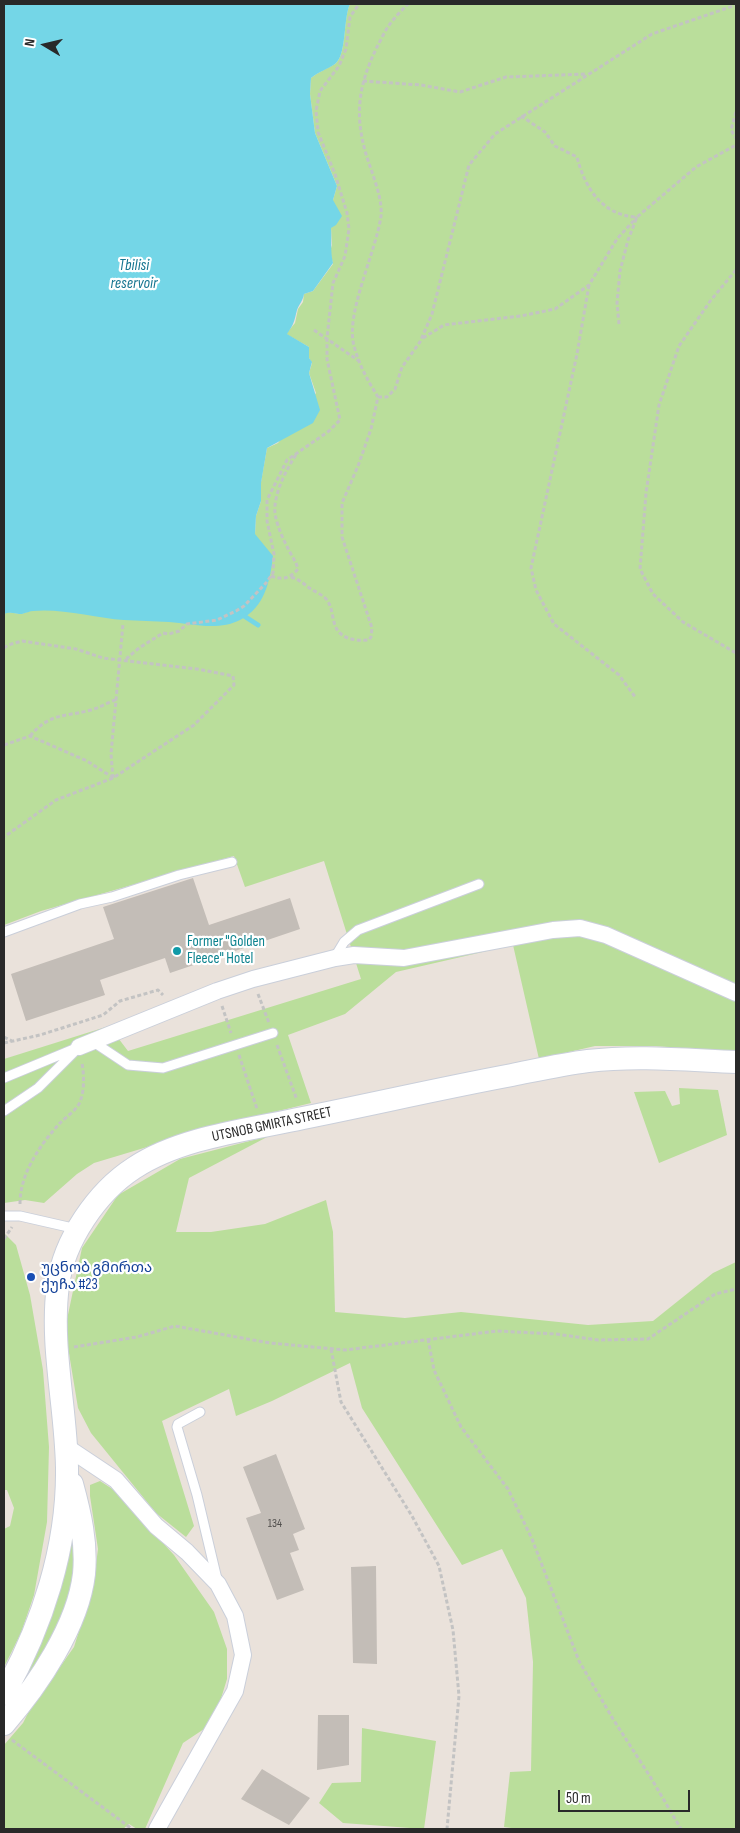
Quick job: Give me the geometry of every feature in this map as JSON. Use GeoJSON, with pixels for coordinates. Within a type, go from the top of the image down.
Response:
{"type":"FeatureCollection","features":[{"type":"Feature","properties":{"kind":"main road","name":"UTSNOB GMIRTA STREET"},"geometry":{"type":"LineString","coordinates":[[4,1694],[24,1656],[44,1604],[61,1541],[66,1457],[56,1350],[59,1281],[78,1229],[106,1190],[133,1168],[164,1152],[206,1139],[459,1085],[588,1060],[638,1058],[736,1062]]}},
{"type":"Feature","properties":{"kind":"main road","name":"UTSNOB GMIRTA STREET"},"geometry":{"type":"LineString","coordinates":[[8,1731],[21,1705],[43,1674],[62,1640],[76,1607],[84,1574],[84,1537],[80,1512],[66,1457]]}},
{"type":"Feature","properties":{"kind":"street"},"geometry":{"type":"LineString","coordinates":[[86,1044],[217,991],[253,979],[335,958],[354,955],[404,958],[553,930],[580,928],[606,935],[736,994]]}},
{"type":"Feature","properties":{"kind":"street"},"geometry":{"type":"LineString","coordinates":[[66,1457],[116,1480],[156,1526],[187,1552],[218,1584],[235,1616],[243,1655],[235,1690],[157,1829]]}},
{"type":"Feature","properties":{"kind":"lane"},"geometry":{"type":"LineString","coordinates":[[4,932],[80,904],[112,897],[179,875],[232,862]]}},
{"type":"Feature","properties":{"kind":"lane"},"geometry":{"type":"LineString","coordinates":[[335,958],[344,942],[358,930],[479,884]]}},
{"type":"Feature","properties":{"kind":"lane"},"geometry":{"type":"LineString","coordinates":[[4,1078],[86,1044],[128,1065],[163,1068],[273,1033]]}},
{"type":"Feature","properties":{"kind":"lane"},"geometry":{"type":"LineString","coordinates":[[4,1111],[38,1088],[86,1044]]}},
{"type":"Feature","properties":{"kind":"lane"},"geometry":{"type":"LineString","coordinates":[[4,1216],[20,1216],[78,1229]]}},
{"type":"Feature","properties":{"kind":"lane"},"geometry":{"type":"LineString","coordinates":[[200,1412],[178,1424],[177,1427],[197,1495],[218,1584]]}},
{"type":"Feature","properties":{"kind":"path"},"geometry":{"type":"LineString","coordinates":[[126,659],[139,648],[163,633],[169,634],[179,631],[187,624],[217,620],[236,611],[244,606],[271,576],[273,573],[274,554],[267,520],[267,500],[287,460],[330,431],[340,420],[327,359],[327,338],[333,283],[345,256],[349,229],[347,213],[335,174],[318,132],[316,111],[320,91],[339,66],[346,49],[350,17],[359,4]]}},
{"type":"Feature","properties":{"kind":"path"},"geometry":{"type":"LineString","coordinates":[[271,576],[280,579],[291,577],[301,580],[310,589],[317,591],[327,600],[332,610],[335,625],[345,638],[357,641],[369,640],[372,637],[372,628],[342,537],[342,503],[371,429],[378,397],[363,372],[353,344],[352,320],[374,246],[381,214],[376,184],[365,153],[359,125],[360,92],[369,64],[389,25],[408,4]]}},
{"type":"Feature","properties":{"kind":"path"},"geometry":{"type":"LineString","coordinates":[[378,397],[387,397],[395,389],[402,367],[422,338],[432,314],[470,165],[495,134],[586,74],[652,34],[736,5]]}},
{"type":"Feature","properties":{"kind":"path"},"geometry":{"type":"LineString","coordinates":[[363,81],[421,85],[460,92],[506,77],[586,74]]}},
{"type":"Feature","properties":{"kind":"path"},"geometry":{"type":"LineString","coordinates":[[736,112],[731,130],[736,138]]}},
{"type":"Feature","properties":{"kind":"path"},"geometry":{"type":"LineString","coordinates":[[521,116],[545,132],[555,146],[577,157],[581,174],[587,185],[607,209],[622,216],[637,217]]}},
{"type":"Feature","properties":{"kind":"path"},"geometry":{"type":"LineString","coordinates":[[636,698],[619,675],[554,624],[536,590],[531,568],[577,354],[589,285],[617,239],[637,217],[696,167],[736,145]]}},
{"type":"Feature","properties":{"kind":"path"},"geometry":{"type":"LineString","coordinates":[[618,324],[617,303],[620,271],[628,240],[637,217]]}},
{"type":"Feature","properties":{"kind":"path"},"geometry":{"type":"LineString","coordinates":[[736,270],[711,300],[680,346],[659,405],[646,493],[640,569],[653,594],[683,622],[736,653]]}},
{"type":"Feature","properties":{"kind":"path"},"geometry":{"type":"LineString","coordinates":[[422,338],[444,324],[513,317],[555,309],[589,285]]}},
{"type":"Feature","properties":{"kind":"path"},"geometry":{"type":"LineString","coordinates":[[314,330],[359,361]]}},
{"type":"Feature","properties":{"kind":"path"},"geometry":{"type":"LineString","coordinates":[[291,577],[298,569],[280,529],[275,512],[277,496],[288,467],[298,453]]}},
{"type":"Feature","properties":{"kind":"path"},"geometry":{"type":"LineString","coordinates":[[113,778],[111,754],[123,624]]}},
{"type":"Feature","properties":{"kind":"path"},"geometry":{"type":"LineString","coordinates":[[4,648],[22,641],[76,649],[103,658],[126,659],[232,676],[234,685],[194,725],[113,778],[56,800],[4,837]]}},
{"type":"Feature","properties":{"kind":"path"},"geometry":{"type":"LineString","coordinates":[[4,745],[30,736],[40,724],[60,715],[89,710],[116,699]]}},
{"type":"Feature","properties":{"kind":"path"},"geometry":{"type":"LineString","coordinates":[[30,736],[87,761],[113,778]]}},
{"type":"Feature","properties":{"kind":"path"},"geometry":{"type":"LineString","coordinates":[[4,1043],[40,1035],[103,1015],[120,1001],[158,990]]}},
{"type":"Feature","properties":{"kind":"path"},"geometry":{"type":"LineString","coordinates":[[263,1006],[295,1095]]}},
{"type":"Feature","properties":{"kind":"path"},"geometry":{"type":"LineString","coordinates":[[225,1017],[256,1106]]}},
{"type":"Feature","properties":{"kind":"path"},"geometry":{"type":"LineString","coordinates":[[4,1038],[12,1041]]}},
{"type":"Feature","properties":{"kind":"path"},"geometry":{"type":"LineString","coordinates":[[20,1216],[20,1192],[40,1146],[78,1104],[85,1081],[86,1044]]}},
{"type":"Feature","properties":{"kind":"path"},"geometry":{"type":"LineString","coordinates":[[56,1350],[138,1337],[175,1326],[270,1343],[345,1350],[496,1331],[556,1334],[598,1340],[648,1338],[715,1294],[736,1289]]}},
{"type":"Feature","properties":{"kind":"path"},"geometry":{"type":"LineString","coordinates":[[428,1339],[434,1370],[461,1427],[508,1490],[532,1538],[579,1661],[613,1719],[652,1778],[680,1829]]}},
{"type":"Feature","properties":{"kind":"path"},"geometry":{"type":"LineString","coordinates":[[332,1349],[341,1402],[412,1516],[439,1566],[453,1630],[459,1696],[447,1829]]}},
{"type":"Feature","properties":{"kind":"path"},"geometry":{"type":"LineString","coordinates":[[8,1731],[132,1829]]}},
{"type":"Feature","properties":{"kind":"green space"},"geometry":{"type":"Polygon","coordinates":[[[350,4],[736,4],[736,1052],[654,1046],[595,1046],[539,1059],[513,945],[396,972],[345,1014],[288,1035],[311,1103],[217,1126],[94,1163],[77,1174],[44,1203],[25,1200],[4,1203],[4,1059],[109,1026],[128,1051],[361,979],[324,861],[245,887],[234,856],[41,911],[4,925],[4,614],[7,612],[21,614],[255,534],[267,448],[278,443],[316,393],[309,373],[312,363],[309,358],[309,347],[286,334],[295,323],[304,294],[313,291],[333,264],[330,251],[332,245],[331,228],[333,200],[337,186],[315,133],[310,94],[311,78],[335,64],[339,59],[350,4]]]}},
{"type":"Feature","properties":{"kind":"green space"},"geometry":{"type":"Polygon","coordinates":[[[679,1088],[718,1090],[727,1135],[659,1163],[634,1092],[665,1091],[672,1106],[680,1104],[679,1088]]]}},
{"type":"Feature","properties":{"kind":"green space"},"geometry":{"type":"Polygon","coordinates":[[[269,1136],[189,1178],[176,1232],[211,1232],[265,1224],[326,1200],[333,1232],[335,1312],[405,1318],[461,1312],[588,1325],[653,1321],[713,1273],[736,1262],[736,1829],[519,1829],[504,1827],[510,1772],[531,1771],[533,1662],[526,1598],[502,1549],[462,1565],[362,1408],[350,1363],[272,1401],[236,1416],[229,1389],[162,1421],[194,1526],[186,1537],[156,1513],[91,1433],[78,1408],[65,1329],[82,1248],[118,1195],[180,1159],[269,1136]]]}},
{"type":"Feature","properties":{"kind":"green space"},"geometry":{"type":"Polygon","coordinates":[[[4,1233],[16,1245],[30,1295],[43,1370],[49,1447],[47,1522],[34,1595],[21,1633],[4,1667],[4,1529],[10,1526],[14,1508],[7,1490],[4,1490],[4,1233]]]}},
{"type":"Feature","properties":{"kind":"green space"},"geometry":{"type":"Polygon","coordinates":[[[100,1481],[114,1490],[174,1555],[214,1612],[227,1649],[227,1679],[219,1705],[210,1725],[183,1743],[145,1829],[137,1829],[129,1824],[123,1829],[4,1829],[4,1745],[23,1723],[29,1711],[74,1647],[93,1587],[98,1549],[90,1485],[100,1481]]]}},
{"type":"Feature","properties":{"kind":"green space"},"geometry":{"type":"Polygon","coordinates":[[[72,1513],[77,1569],[57,1629],[23,1686],[45,1629],[72,1513]]]}},
{"type":"Feature","properties":{"kind":"green space"},"geometry":{"type":"Polygon","coordinates":[[[362,1728],[436,1741],[424,1829],[343,1823],[319,1803],[332,1783],[361,1782],[362,1728]]]}},
{"type":"Feature","properties":{"kind":"water","name":"Tbilisi reservoir"},"geometry":{"type":"Polygon","coordinates":[[[4,4],[350,4],[339,59],[335,64],[311,78],[310,94],[315,133],[337,186],[333,200],[342,216],[336,225],[331,228],[333,263],[313,291],[304,294],[287,334],[309,347],[309,358],[312,362],[309,373],[320,410],[313,423],[267,448],[255,534],[273,556],[268,584],[261,601],[248,615],[240,620],[223,625],[205,626],[113,619],[44,610],[22,614],[4,614],[4,4]]]}},
{"type":"Feature","properties":{"kind":"building","name":"Former \"Golden Fleece\" Hotel"},"geometry":{"type":"Polygon","coordinates":[[[193,878],[209,925],[290,898],[300,929],[170,973],[165,958],[100,980],[105,995],[26,1021],[11,974],[114,939],[103,907],[193,878]]]}},
{"type":"Feature","properties":{"kind":"building"},"geometry":{"type":"Polygon","coordinates":[[[276,1454],[305,1529],[293,1534],[299,1550],[290,1553],[304,1590],[277,1600],[246,1518],[261,1513],[243,1467],[276,1454]]]}},
{"type":"Feature","properties":{"kind":"building"},"geometry":{"type":"Polygon","coordinates":[[[376,1566],[377,1664],[353,1663],[351,1567],[376,1566]]]}},
{"type":"Feature","properties":{"kind":"building"},"geometry":{"type":"Polygon","coordinates":[[[318,1715],[349,1715],[349,1765],[317,1770],[318,1715]]]}},
{"type":"Feature","properties":{"kind":"building"},"geometry":{"type":"Polygon","coordinates":[[[262,1769],[310,1798],[289,1825],[241,1799],[262,1769]]]}},
{"type":"Feature","properties":{"kind":"waterway"},"geometry":{"type":"LineString","coordinates":[[241,614],[258,625]]}},
{"type":"Feature","properties":{"kind":"place","name":"Former \"Golden Fleece\" Hotel"},"geometry":{"type":"Point","coordinates":[177,951]}},
{"type":"Feature","properties":{"kind":"place","name":"უცნობ გმირთა ქუჩა #23"},"geometry":{"type":"Point","coordinates":[31,1277]}}]}
